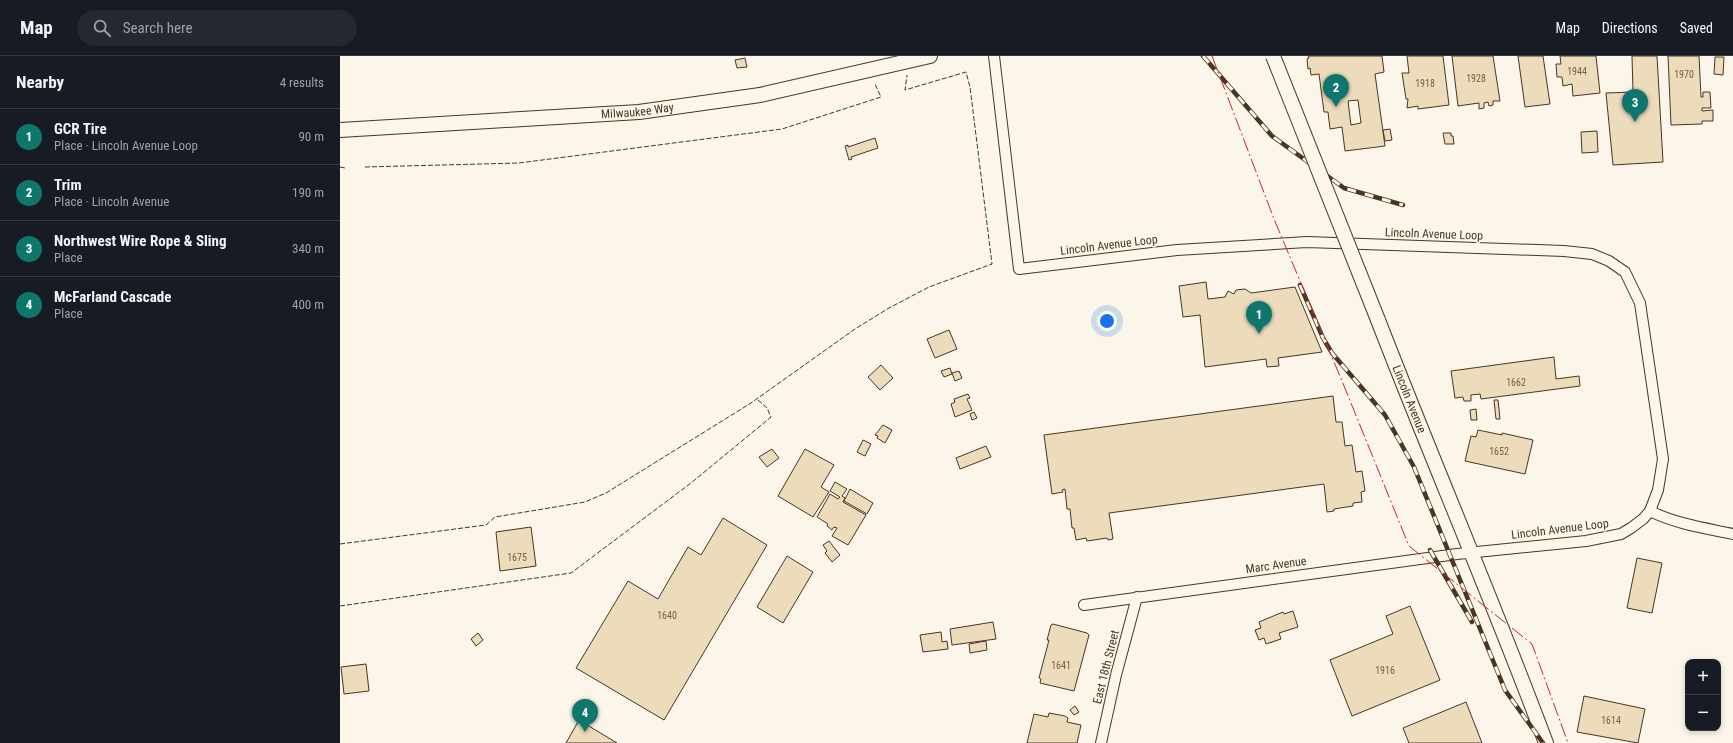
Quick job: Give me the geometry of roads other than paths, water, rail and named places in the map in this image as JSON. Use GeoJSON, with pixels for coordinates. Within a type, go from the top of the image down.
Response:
{"type":"FeatureCollection","features":[{"type":"Feature","properties":{"kind":"street","name":"Milwaukee Way"},"geometry":{"type":"LineString","coordinates":[[340,130],[640,112],[760,95],[930,56]]}},
{"type":"Feature","properties":{"kind":"street","name":"Lincoln Avenue Loop"},"geometry":{"type":"LineString","coordinates":[[994,56],[1019,269],[1177,250],[1307,242],[1564,251],[1592,254],[1609,261],[1625,272],[1640,303],[1663,459],[1658,490],[1650,511],[1643,519],[1621,534],[1586,541],[1472,552]]}},
{"type":"Feature","properties":{"kind":"street","name":"Lincoln Avenue"},"geometry":{"type":"LineString","coordinates":[[1273,56],[1431,456],[1472,552],[1546,743]]}},
{"type":"Feature","properties":{"kind":"street"},"geometry":{"type":"LineString","coordinates":[[1650,511],[1680,522],[1733,534]]}},
{"type":"Feature","properties":{"kind":"street","name":"Marc Avenue"},"geometry":{"type":"LineString","coordinates":[[1084,605],[1472,552]]}},
{"type":"Feature","properties":{"kind":"street","name":"East 18th Street"},"geometry":{"type":"LineString","coordinates":[[1101,743],[1116,675],[1137,597]]}},
{"type":"Feature","properties":{"kind":"railway"},"geometry":{"type":"LineString","coordinates":[[1203,56],[1272,136],[1344,188],[1403,205]]}},
{"type":"Feature","properties":{"kind":"railway"},"geometry":{"type":"LineString","coordinates":[[1300,285],[1323,338],[1332,353],[1385,415],[1414,467],[1505,690],[1543,743]]}},
{"type":"Feature","properties":{"kind":"railway"},"geometry":{"type":"LineString","coordinates":[[1430,550],[1472,622]]}},
{"type":"Feature","properties":{"kind":"place","name":"Trim"},"geometry":{"type":"Point","coordinates":[1336,107]}},
{"type":"Feature","properties":{"kind":"place","name":"Northwest Wire Rope & Sling"},"geometry":{"type":"Point","coordinates":[1635,122]}},
{"type":"Feature","properties":{"kind":"place","name":"GCR Tire"},"geometry":{"type":"Point","coordinates":[1259,334]}},
{"type":"Feature","properties":{"kind":"place","name":"McFarland Cascade"},"geometry":{"type":"Point","coordinates":[585,732]}}]}
